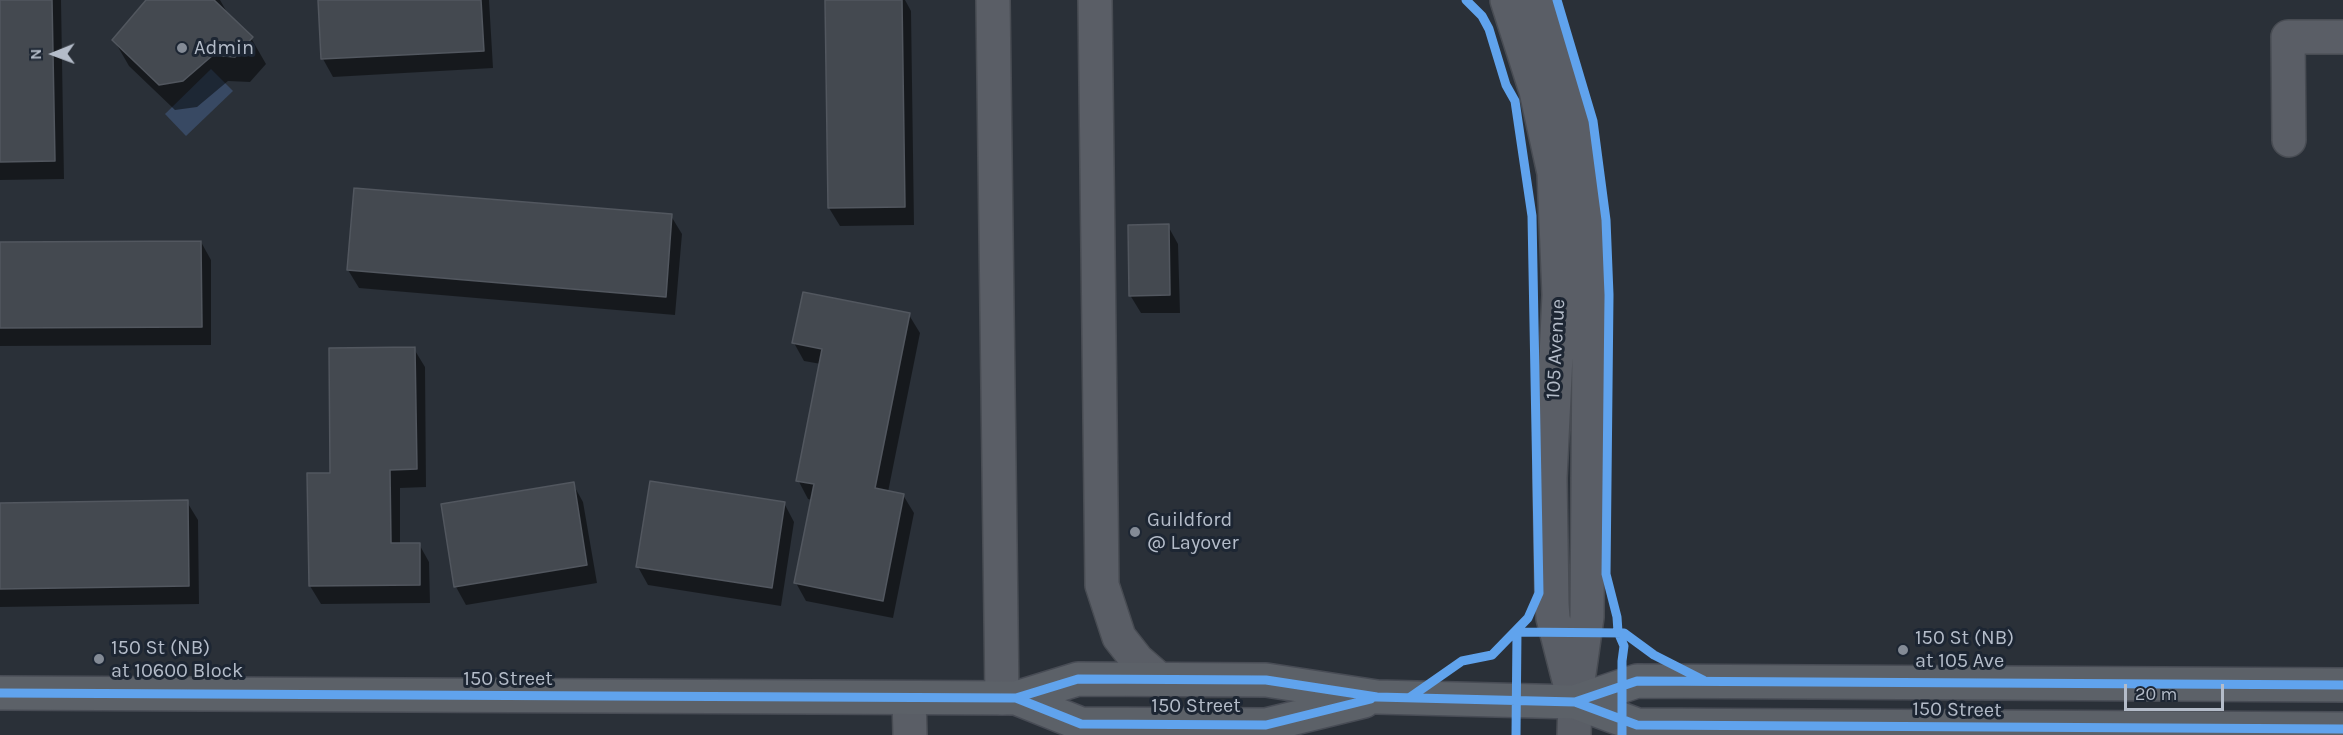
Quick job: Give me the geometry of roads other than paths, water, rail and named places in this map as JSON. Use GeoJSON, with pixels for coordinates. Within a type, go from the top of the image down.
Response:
{"type":"FeatureCollection","features":[{"type":"Feature","properties":{"kind":"main road","name":"150 Street"},"geometry":{"type":"LineString","coordinates":[[0,693],[1009,698],[1078,679],[1266,680],[1377,698],[1575,702],[1637,725],[2343,729]]}},
{"type":"Feature","properties":{"kind":"main road","name":"150 Street"},"geometry":{"type":"LineString","coordinates":[[1575,702],[1637,681],[2343,685]]}},
{"type":"Feature","properties":{"kind":"main road","name":"150 Street"},"geometry":{"type":"LineString","coordinates":[[1009,698],[1081,724],[1266,725],[1377,698]]}},
{"type":"Feature","properties":{"kind":"street"},"geometry":{"type":"LineString","coordinates":[[993,0],[1009,698]]}},
{"type":"Feature","properties":{"kind":"street"},"geometry":{"type":"LineString","coordinates":[[1095,0],[1102,585],[1119,637],[1137,660],[1160,680]]}},
{"type":"Feature","properties":{"kind":"street","name":"105 Avenue"},"geometry":{"type":"LineString","coordinates":[[1506,0],[1536,91],[1554,173],[1559,295],[1550,478],[1552,604],[1553,618],[1575,702]]}},
{"type":"Feature","properties":{"kind":"street","name":"105 Avenue"},"geometry":{"type":"LineString","coordinates":[[1540,0],[1574,122],[1587,215],[1589,345],[1587,617],[1575,702],[1574,735]]}},
{"type":"Feature","properties":{"kind":"street"},"geometry":{"type":"LineString","coordinates":[[2289,140],[2288,37],[2343,37]]}},
{"type":"Feature","properties":{"kind":"street"},"geometry":{"type":"LineString","coordinates":[[909,698],[910,735]]}},
{"type":"Feature","properties":{"kind":"water"},"geometry":{"type":"Polygon","coordinates":[[[211,69],[233,91],[186,136],[165,114],[211,69]]]}},
{"type":"Feature","properties":{"kind":"place","name":"Admin"},"geometry":{"type":"Point","coordinates":[182,48]}},
{"type":"Feature","properties":{"kind":"place","name":"Guildford @ Layover"},"geometry":{"type":"Point","coordinates":[1135,532]}},
{"type":"Feature","properties":{"kind":"place","name":"150 St (NB) at 105 Ave"},"geometry":{"type":"Point","coordinates":[1903,650]}},
{"type":"Feature","properties":{"kind":"place","name":"150 St (NB) at 10600 Block"},"geometry":{"type":"Point","coordinates":[99,659]}}]}
